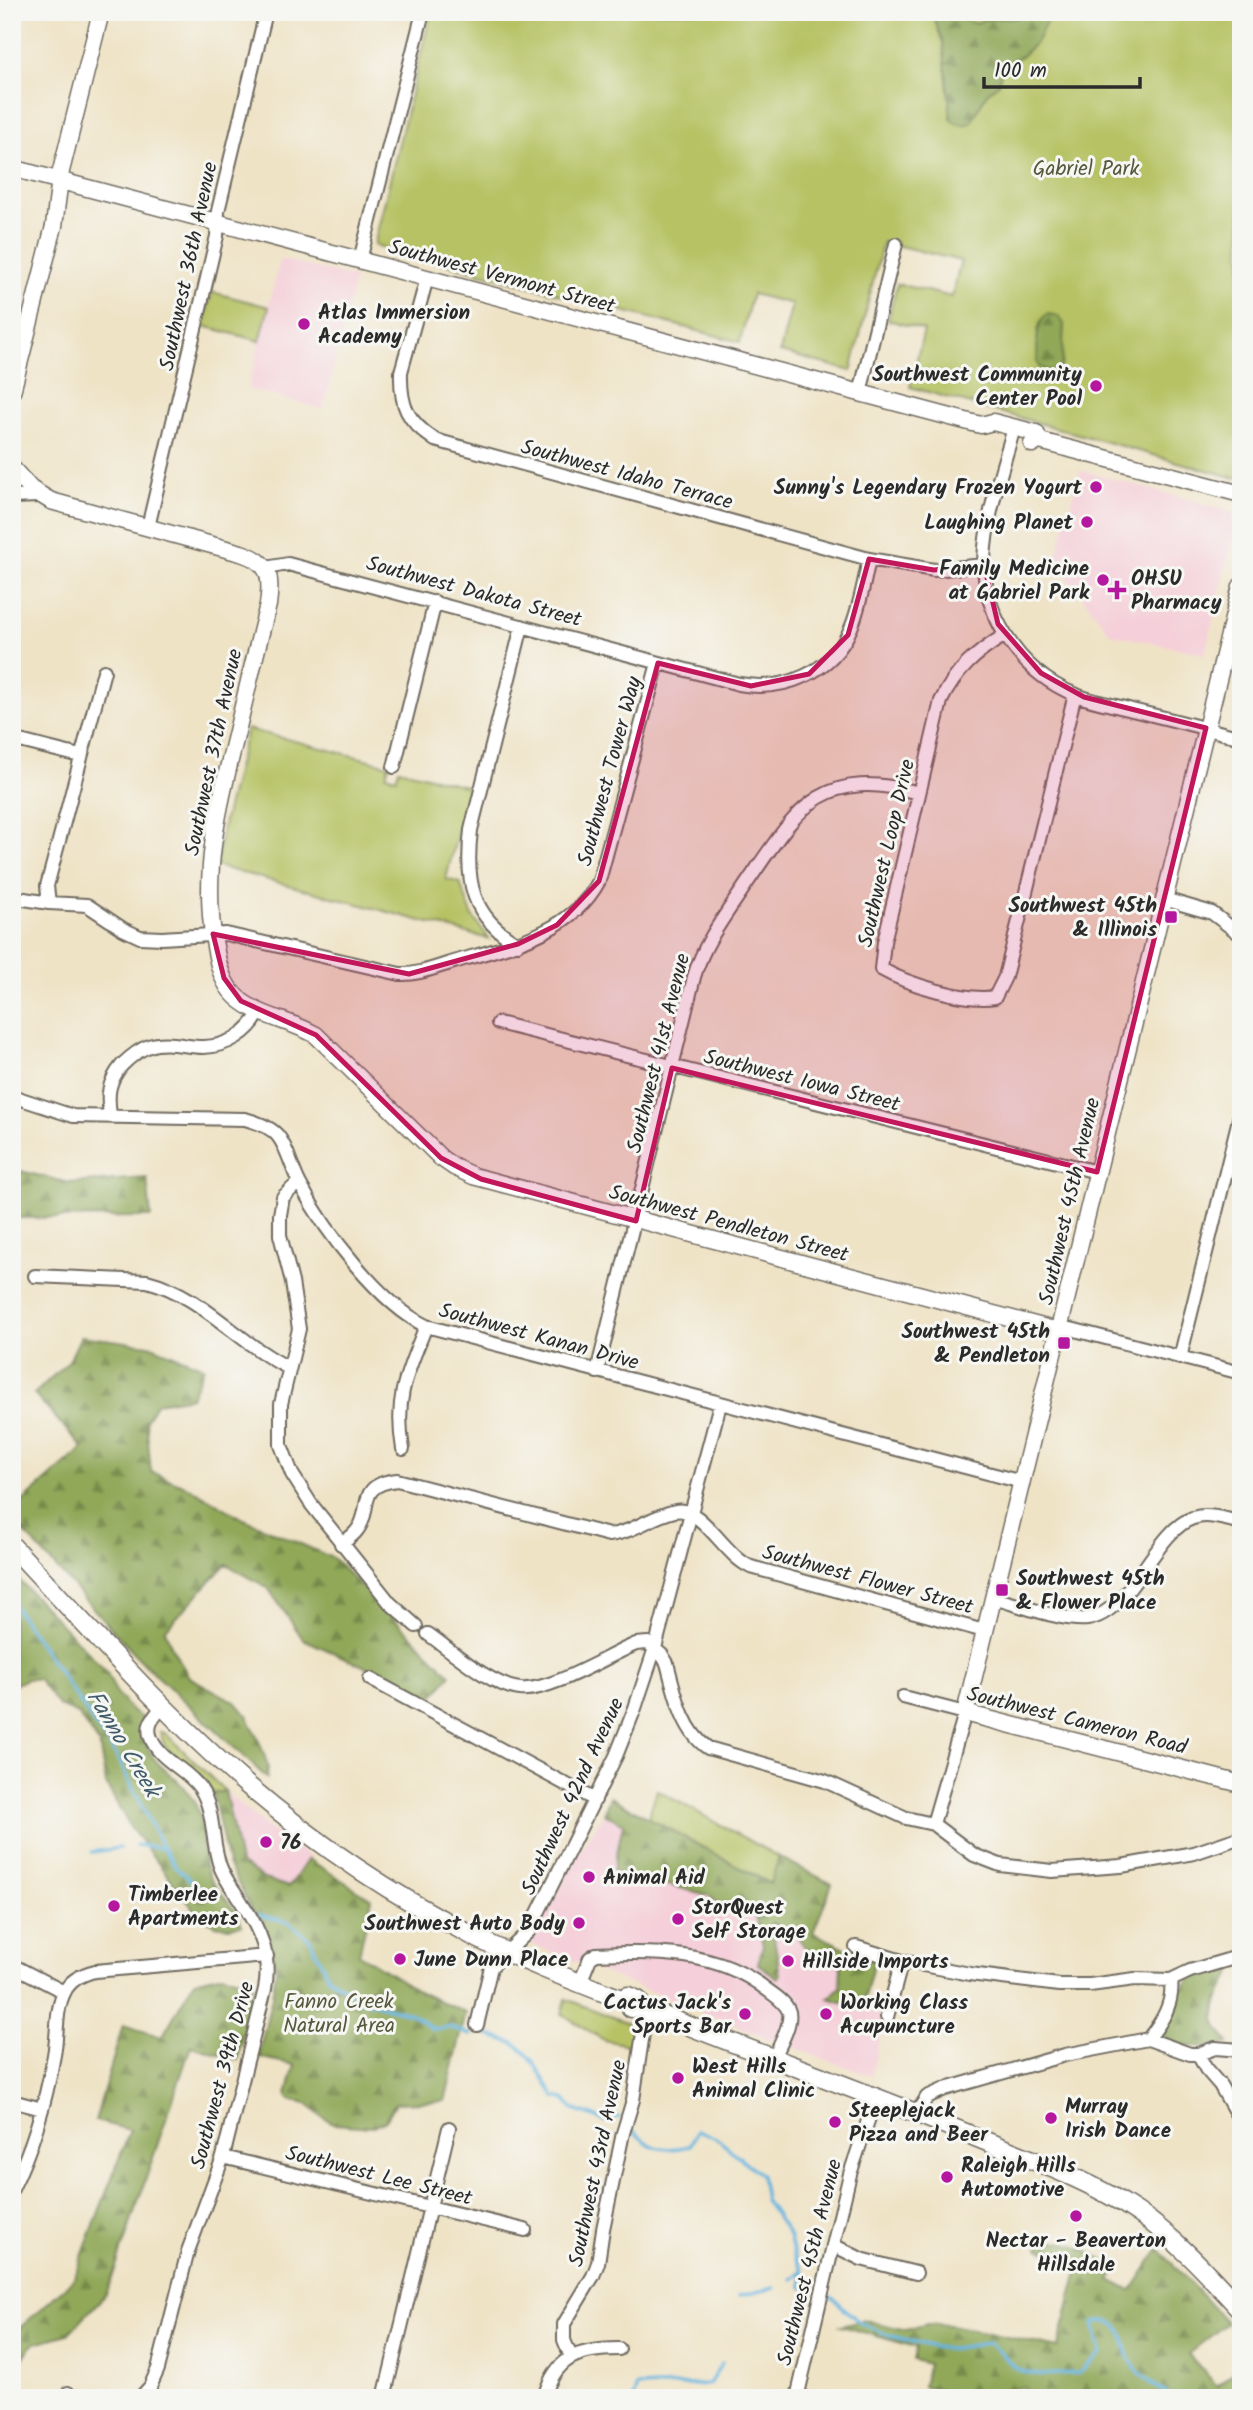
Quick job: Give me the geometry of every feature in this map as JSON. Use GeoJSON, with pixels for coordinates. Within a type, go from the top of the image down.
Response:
{"type":"FeatureCollection","features":[{"type":"Feature","properties":{"kind":"main road"},"geometry":{"type":"LineString","coordinates":[[12,1546],[164,1706],[248,1786],[324,1843],[404,1897],[473,1936],[580,1983],[621,1999],[628,1996],[638,2000],[646,2009],[1057,2170],[1122,2203],[1160,2229],[1182,2247],[1241,2311]]}},
{"type":"Feature","properties":{"kind":"street"},"geometry":{"type":"LineString","coordinates":[[12,392],[54,226],[60,180],[101,12]]}},
{"type":"Feature","properties":{"kind":"street","name":"Southwest 36th Avenue"},"geometry":{"type":"LineString","coordinates":[[148,527],[217,236],[218,211],[266,12]]}},
{"type":"Feature","properties":{"kind":"street"},"geometry":{"type":"LineString","coordinates":[[360,260],[423,12]]}},
{"type":"Feature","properties":{"kind":"street","name":"Southwest Vermont Street"},"geometry":{"type":"LineString","coordinates":[[12,168],[981,425],[993,422],[1012,433],[1036,433],[1040,441],[1241,494]]}},
{"type":"Feature","properties":{"kind":"street"},"geometry":{"type":"LineString","coordinates":[[860,393],[896,244]]}},
{"type":"Feature","properties":{"kind":"street","name":"Southwest Idaho Terrace"},"geometry":{"type":"LineString","coordinates":[[427,278],[401,372],[401,386],[406,413],[423,432],[435,440],[869,559],[934,570],[984,565]]}},
{"type":"Feature","properties":{"kind":"street"},"geometry":{"type":"LineString","coordinates":[[1012,433],[988,526],[984,565],[990,603],[1005,635],[1030,665],[1075,694],[1241,738]]}},
{"type":"Feature","properties":{"kind":"street","name":"Southwest Dakota Street"},"geometry":{"type":"LineString","coordinates":[[12,468],[39,496],[247,555],[266,568],[288,564],[751,686],[785,684],[809,674],[836,653],[848,635],[857,611],[869,559]]}},
{"type":"Feature","properties":{"kind":"street"},"geometry":{"type":"LineString","coordinates":[[12,497],[39,496]]}},
{"type":"Feature","properties":{"kind":"street","name":"Southwest 37th Avenue"},"geometry":{"type":"LineString","coordinates":[[260,1011],[241,1001],[230,989],[221,970],[213,934],[209,887],[212,841],[221,796],[268,605],[270,579],[266,568]]}},
{"type":"Feature","properties":{"kind":"street","name":"Southwest 45th Avenue"},"geometry":{"type":"LineString","coordinates":[[933,1824],[965,1713],[1241,586]]}},
{"type":"Feature","properties":{"kind":"street"},"geometry":{"type":"LineString","coordinates":[[394,768],[435,602]]}},
{"type":"Feature","properties":{"kind":"street"},"geometry":{"type":"LineString","coordinates":[[518,944],[491,926],[479,906],[469,872],[469,847],[522,626]]}},
{"type":"Feature","properties":{"kind":"street","name":"Southwest Loop Drive"},"geometry":{"type":"LineString","coordinates":[[1005,635],[970,658],[957,672],[941,701],[884,942],[881,969],[912,984],[973,998],[995,997],[1004,977],[1075,694]]}},
{"type":"Feature","properties":{"kind":"street","name":"Southwest Tower Way"},"geometry":{"type":"LineString","coordinates":[[213,934],[226,934],[409,974],[518,944],[557,925],[592,894],[599,881],[658,663]]}},
{"type":"Feature","properties":{"kind":"street"},"geometry":{"type":"LineString","coordinates":[[49,903],[47,886],[104,671]]}},
{"type":"Feature","properties":{"kind":"street"},"geometry":{"type":"LineString","coordinates":[[12,739],[80,756]]}},
{"type":"Feature","properties":{"kind":"street","name":"Southwest 41st Avenue"},"geometry":{"type":"LineString","coordinates":[[597,1371],[702,953],[714,931],[795,815],[817,798],[858,785],[878,784],[919,793]]}},
{"type":"Feature","properties":{"kind":"street"},"geometry":{"type":"LineString","coordinates":[[12,897],[87,905],[140,937],[213,934]]}},
{"type":"Feature","properties":{"kind":"street"},"geometry":{"type":"LineString","coordinates":[[1164,899],[1212,913],[1241,935]]}},
{"type":"Feature","properties":{"kind":"street"},"geometry":{"type":"LineString","coordinates":[[110,1115],[109,1086],[119,1069],[136,1053],[157,1044],[203,1047],[224,1042],[246,1030],[255,1022],[260,1011]]}},
{"type":"Feature","properties":{"kind":"street","name":"Southwest Pendleton Street"},"geometry":{"type":"LineString","coordinates":[[260,1011],[300,1026],[322,1040],[431,1148],[459,1170],[481,1179],[1050,1329],[1071,1329],[1241,1373]]}},
{"type":"Feature","properties":{"kind":"street","name":"Southwest Iowa Street"},"geometry":{"type":"LineString","coordinates":[[498,1023],[1097,1172]]}},
{"type":"Feature","properties":{"kind":"street","name":"Southwest Kanan Drive"},"geometry":{"type":"LineString","coordinates":[[12,1096],[66,1114],[252,1121],[272,1130],[279,1137],[299,1182],[333,1240],[408,1316],[426,1326],[1022,1482]]}},
{"type":"Feature","properties":{"kind":"street"},"geometry":{"type":"LineString","coordinates":[[1180,1358],[1241,1111]]}},
{"type":"Feature","properties":{"kind":"street"},"geometry":{"type":"LineString","coordinates":[[299,1182],[284,1197],[280,1214],[280,1235],[292,1282],[299,1329],[281,1404],[280,1424],[284,1455],[303,1493],[341,1544],[390,1603],[416,1626]]}},
{"type":"Feature","properties":{"kind":"street"},"geometry":{"type":"LineString","coordinates":[[35,1276],[147,1281],[162,1285],[194,1302],[272,1360],[289,1368]]}},
{"type":"Feature","properties":{"kind":"street"},"geometry":{"type":"LineString","coordinates":[[403,1449],[399,1427],[402,1385],[426,1326]]}},
{"type":"Feature","properties":{"kind":"street","name":"Southwest 42nd Avenue"},"geometry":{"type":"LineString","coordinates":[[477,2025],[489,1970],[529,1931],[595,1800],[625,1733],[656,1648],[720,1404]]}},
{"type":"Feature","properties":{"kind":"street"},"geometry":{"type":"LineString","coordinates":[[341,1544],[360,1527],[369,1495],[382,1484],[397,1480],[609,1535],[674,1511],[690,1513]]}},
{"type":"Feature","properties":{"kind":"street","name":"Southwest Flower Street"},"geometry":{"type":"LineString","coordinates":[[690,1513],[707,1526],[732,1556],[751,1567],[984,1631]]}},
{"type":"Feature","properties":{"kind":"street"},"geometry":{"type":"LineString","coordinates":[[993,1598],[1071,1618],[1096,1617],[1117,1602],[1181,1525],[1191,1518],[1207,1516],[1241,1523]]}},
{"type":"Feature","properties":{"kind":"street"},"geometry":{"type":"LineString","coordinates":[[428,1634],[501,1684],[524,1689],[549,1684],[636,1644],[648,1643],[656,1648],[667,1663],[688,1727],[708,1748],[825,1781],[906,1818],[933,1824],[974,1855],[993,1864],[1052,1871],[1121,1866],[1194,1853],[1241,1837]]}},
{"type":"Feature","properties":{"kind":"street"},"geometry":{"type":"LineString","coordinates":[[370,1679],[595,1800]]}},
{"type":"Feature","properties":{"kind":"street","name":"Southwest Cameron Road"},"geometry":{"type":"LineString","coordinates":[[903,1697],[1241,1784]]}},
{"type":"Feature","properties":{"kind":"street","name":"Southwest 39th Drive"},"geometry":{"type":"LineString","coordinates":[[141,2398],[158,2370],[188,2251],[223,2157],[265,1989],[268,1966],[256,1925],[226,1880],[219,1864],[209,1807],[203,1793],[191,1777],[166,1758],[151,1740],[150,1721],[164,1706]]}},
{"type":"Feature","properties":{"kind":"street"},"geometry":{"type":"LineString","coordinates":[[856,1947],[902,1961],[970,1974],[1046,1984],[1090,1985],[1135,1979],[1171,1980],[1190,1971],[1241,1956]]}},
{"type":"Feature","properties":{"kind":"street"},"geometry":{"type":"LineString","coordinates":[[580,1983],[590,1958],[596,1954],[676,1954],[724,1965],[760,1985],[786,2006],[789,2019],[774,2058]]}},
{"type":"Feature","properties":{"kind":"street"},"geometry":{"type":"LineString","coordinates":[[12,2189],[26,2160],[42,2109],[53,2063],[64,1992],[77,1978],[95,1971],[267,1956]]}},
{"type":"Feature","properties":{"kind":"street"},"geometry":{"type":"LineString","coordinates":[[887,2017],[902,1961]]}},
{"type":"Feature","properties":{"kind":"street"},"geometry":{"type":"LineString","coordinates":[[12,1965],[64,1992]]}},
{"type":"Feature","properties":{"kind":"street"},"geometry":{"type":"LineString","coordinates":[[1148,2039],[1170,2002],[1171,1980]]}},
{"type":"Feature","properties":{"kind":"street","name":"Southwest 43rd Avenue"},"geometry":{"type":"LineString","coordinates":[[571,2357],[564,2340],[564,2324],[598,2263],[623,2133],[633,2100],[646,2009]]}},
{"type":"Feature","properties":{"kind":"street"},"geometry":{"type":"LineString","coordinates":[[916,2113],[927,2097],[945,2089],[1065,2055],[1148,2039],[1191,2054],[1215,2048],[1241,2050]]}},
{"type":"Feature","properties":{"kind":"street"},"geometry":{"type":"LineString","coordinates":[[1198,2054],[1241,2122]]}},
{"type":"Feature","properties":{"kind":"street","name":"Southwest 45th Avenue"},"geometry":{"type":"LineString","coordinates":[[797,2398],[850,2174],[876,2097]]}},
{"type":"Feature","properties":{"kind":"street"},"geometry":{"type":"LineString","coordinates":[[12,2101],[42,2109]]}},
{"type":"Feature","properties":{"kind":"street"},"geometry":{"type":"LineString","coordinates":[[384,2398],[449,2128]]}},
{"type":"Feature","properties":{"kind":"street","name":"Southwest Lee Street"},"geometry":{"type":"LineString","coordinates":[[223,2157],[525,2230]]}},
{"type":"Feature","properties":{"kind":"street"},"geometry":{"type":"LineString","coordinates":[[833,2245],[862,2259],[916,2273]]}},
{"type":"Feature","properties":{"kind":"street"},"geometry":{"type":"LineString","coordinates":[[544,2398],[554,2372],[571,2357],[586,2352],[619,2349]]}},
{"type":"Feature","properties":{"kind":"highlighted area"},"geometry":{"type":"Polygon","coordinates":[[[869,559],[934,570],[984,565],[998,624],[1041,673],[1084,697],[1206,728],[1097,1172],[672,1068],[636,1221],[481,1179],[441,1158],[316,1035],[241,1001],[224,978],[213,934],[409,974],[518,944],[557,925],[599,881],[658,663],[751,686],[809,674],[848,635],[869,559]]]}},
{"type":"Feature","properties":{"kind":"shaded area","name":"Atlas Immersion Academy"},"geometry":{"type":"Polygon","coordinates":[[[280,259],[355,278],[323,409],[248,389],[280,259]]]}},
{"type":"Feature","properties":{"kind":"shaded area"},"geometry":{"type":"Polygon","coordinates":[[[1080,470],[1230,511],[1235,516],[1236,522],[1205,654],[1111,634],[1055,562],[1080,470]]]}},
{"type":"Feature","properties":{"kind":"shaded area"},"geometry":{"type":"Polygon","coordinates":[[[225,1791],[268,1828],[310,1857],[289,1887],[264,1879],[240,1863],[225,1791]]]}},
{"type":"Feature","properties":{"kind":"shaded area"},"geometry":{"type":"Polygon","coordinates":[[[604,1813],[624,1824],[613,1871],[708,1895],[721,1906],[756,1916],[763,1945],[758,1964],[780,1976],[772,1923],[795,1933],[807,1950],[841,1964],[840,1987],[829,1998],[885,2015],[871,2076],[762,2036],[531,1944],[572,1863],[604,1813]]]}},
{"type":"Feature","properties":{"kind":"green space","name":"Gabriel Park"},"geometry":{"type":"Polygon","coordinates":[[[431,12],[1241,12],[1241,475],[1235,478],[910,387],[924,330],[888,320],[897,284],[952,297],[961,261],[883,242],[851,371],[780,352],[792,304],[752,294],[740,342],[374,245],[431,12]]]}},
{"type":"Feature","properties":{"kind":"green space"},"geometry":{"type":"Polygon","coordinates":[[[937,12],[963,12],[962,18],[976,23],[989,18],[1016,18],[1024,12],[1051,12],[1037,41],[1022,56],[1002,69],[998,84],[987,93],[968,124],[955,123],[951,119],[943,43],[934,18],[937,12]]]}},
{"type":"Feature","properties":{"kind":"green space"},"geometry":{"type":"Polygon","coordinates":[[[212,292],[269,307],[260,341],[203,326],[212,292]]]}},
{"type":"Feature","properties":{"kind":"green space"},"geometry":{"type":"Polygon","coordinates":[[[1047,314],[1058,316],[1064,324],[1062,363],[1060,369],[1051,373],[1037,363],[1038,330],[1047,314]]]}},
{"type":"Feature","properties":{"kind":"green space"},"geometry":{"type":"Polygon","coordinates":[[[247,729],[389,765],[386,775],[396,778],[399,769],[469,787],[446,879],[460,883],[473,917],[489,939],[216,866],[224,820],[247,729]]]}},
{"type":"Feature","properties":{"kind":"green space"},"geometry":{"type":"Polygon","coordinates":[[[12,1169],[69,1183],[147,1178],[151,1217],[12,1218],[12,1169]]]}},
{"type":"Feature","properties":{"kind":"green space"},"geometry":{"type":"Polygon","coordinates":[[[81,1336],[149,1345],[204,1367],[191,1397],[157,1403],[146,1420],[151,1472],[188,1487],[244,1519],[333,1558],[451,1675],[432,1697],[303,1639],[268,1588],[226,1564],[165,1630],[189,1677],[237,1703],[247,1715],[268,1766],[267,1778],[139,1659],[12,1519],[12,1511],[83,1448],[34,1394],[69,1361],[81,1336]]]}},
{"type":"Feature","properties":{"kind":"green space"},"geometry":{"type":"Polygon","coordinates":[[[12,1573],[106,1671],[116,1692],[131,1711],[142,1718],[144,1736],[154,1759],[186,1790],[194,1802],[200,1820],[209,1876],[236,1912],[242,1925],[215,1925],[199,1916],[130,1827],[106,1784],[99,1744],[78,1714],[59,1706],[38,1679],[26,1679],[12,1686],[12,1573]]]}},
{"type":"Feature","properties":{"kind":"green space"},"geometry":{"type":"Polygon","coordinates":[[[160,1732],[165,1733],[225,1791],[213,1794],[203,1778],[165,1747],[160,1732]]]}},
{"type":"Feature","properties":{"kind":"green space"},"geometry":{"type":"Polygon","coordinates":[[[657,1790],[779,1857],[771,1884],[648,1818],[657,1790]]]}},
{"type":"Feature","properties":{"kind":"green space","name":"Fanno Creek Natural Area"},"geometry":{"type":"Polygon","coordinates":[[[225,1791],[240,1863],[264,1879],[289,1887],[308,1859],[372,1899],[359,1954],[420,1992],[466,2013],[445,2101],[396,2103],[386,2120],[371,2127],[335,2124],[319,2115],[309,2105],[291,2100],[287,2095],[295,2065],[258,2057],[276,1969],[269,1942],[228,1864],[213,1794],[225,1791]]]}},
{"type":"Feature","properties":{"kind":"green space"},"geometry":{"type":"Polygon","coordinates":[[[610,1797],[770,1884],[779,1857],[832,1884],[813,1933],[874,1961],[862,2009],[829,1998],[840,1987],[841,1965],[807,1950],[795,1933],[772,1923],[780,1976],[778,1978],[758,1964],[763,1945],[755,1916],[721,1906],[708,1895],[613,1871],[623,1824],[604,1813],[610,1797]]]}},
{"type":"Feature","properties":{"kind":"green space"},"geometry":{"type":"Polygon","coordinates":[[[1237,1964],[1221,1993],[1215,2016],[1218,2029],[1229,2043],[1197,2046],[1166,2040],[1165,2027],[1184,1986],[1204,1972],[1237,1964]]]}},
{"type":"Feature","properties":{"kind":"green space"},"geometry":{"type":"Polygon","coordinates":[[[222,1974],[253,1983],[238,2060],[191,2046],[107,2293],[68,2334],[32,2344],[12,2376],[12,2335],[73,2280],[130,2130],[95,2121],[123,2025],[162,2037],[194,1981],[222,1974]]]}},
{"type":"Feature","properties":{"kind":"green space"},"geometry":{"type":"Polygon","coordinates":[[[566,1999],[633,2025],[633,2046],[604,2040],[562,2014],[566,1999]]]}},
{"type":"Feature","properties":{"kind":"green space"},"geometry":{"type":"Polygon","coordinates":[[[1044,2240],[1074,2245],[1099,2257],[1117,2269],[1110,2280],[1131,2291],[1159,2249],[1227,2323],[1188,2354],[1217,2386],[1241,2366],[1241,2398],[1029,2398],[1024,2387],[971,2395],[923,2386],[928,2364],[913,2360],[916,2347],[841,2326],[865,2320],[906,2330],[927,2324],[951,2325],[1058,2348],[1078,2270],[1039,2248],[1044,2240]]]}},
{"type":"Feature","properties":{"kind":"waterway","name":"Fanno Creek"},"geometry":{"type":"LineString","coordinates":[[12,1603],[116,1755],[163,1848],[175,1866],[210,1898]]}},
{"type":"Feature","properties":{"kind":"waterway"},"geometry":{"type":"LineString","coordinates":[[136,1845],[162,1848]]}},
{"type":"Feature","properties":{"kind":"waterway"},"geometry":{"type":"LineString","coordinates":[[92,1852],[120,1848]]}},
{"type":"Feature","properties":{"kind":"waterway","name":"Fanno Creek"},"geometry":{"type":"LineString","coordinates":[[258,1915],[289,1922],[311,1941],[328,1977],[361,2000],[412,2014],[433,2029],[450,2027],[471,2035]]}},
{"type":"Feature","properties":{"kind":"waterway","name":"Fanno Creek"},"geometry":{"type":"LineString","coordinates":[[485,2034],[519,2047],[531,2060],[555,2097],[564,2099],[575,2110],[606,2121],[619,2117]]}},
{"type":"Feature","properties":{"kind":"waterway","name":"Fanno Creek"},"geometry":{"type":"LineString","coordinates":[[632,2129],[651,2145],[665,2149],[690,2146],[698,2130],[716,2138],[761,2175],[765,2200],[789,2235],[794,2256],[802,2270],[802,2287],[813,2292]]}},
{"type":"Feature","properties":{"kind":"waterway"},"geometry":{"type":"LineString","coordinates":[[792,2279],[801,2271]]}},
{"type":"Feature","properties":{"kind":"waterway"},"geometry":{"type":"LineString","coordinates":[[739,2296],[774,2288]]}},
{"type":"Feature","properties":{"kind":"waterway","name":"Fanno Creek"},"geometry":{"type":"LineString","coordinates":[[832,2297],[859,2322],[888,2335],[947,2349],[989,2343],[1018,2369],[1040,2374],[1079,2373],[1101,2353],[1094,2323],[1113,2323],[1122,2332],[1131,2361],[1139,2372],[1174,2398]]}},
{"type":"Feature","properties":{"kind":"waterway"},"geometry":{"type":"LineString","coordinates":[[633,2398],[637,2387],[709,2384],[722,2363]]}},
{"type":"Feature","properties":{"kind":"place","name":"Atlas Immersion Academy"},"geometry":{"type":"Point","coordinates":[304,324]}},
{"type":"Feature","properties":{"kind":"place","name":"Southwest Community Center Pool"},"geometry":{"type":"Point","coordinates":[1096,386]}},
{"type":"Feature","properties":{"kind":"place","name":"Sunny's Legendary Frozen Yogurt"},"geometry":{"type":"Point","coordinates":[1096,487]}},
{"type":"Feature","properties":{"kind":"place","name":"Laughing Planet"},"geometry":{"type":"Point","coordinates":[1087,522]}},
{"type":"Feature","properties":{"kind":"place","name":"Family Medicine at Gabriel Park"},"geometry":{"type":"Point","coordinates":[1103,580]}},
{"type":"Feature","properties":{"kind":"place","name":"OHSU Pharmacy"},"geometry":{"type":"Point","coordinates":[1117,590]}},
{"type":"Feature","properties":{"kind":"place","name":"Southwest 45th & Illinois"},"geometry":{"type":"Point","coordinates":[1171,917]}},
{"type":"Feature","properties":{"kind":"place","name":"Southwest 45th & Pendleton"},"geometry":{"type":"Point","coordinates":[1064,1343]}},
{"type":"Feature","properties":{"kind":"place","name":"Southwest 45th & Flower Place"},"geometry":{"type":"Point","coordinates":[1002,1590]}},
{"type":"Feature","properties":{"kind":"place","name":"76"},"geometry":{"type":"Point","coordinates":[266,1842]}},
{"type":"Feature","properties":{"kind":"place","name":"Animal Aid"},"geometry":{"type":"Point","coordinates":[589,1877]}},
{"type":"Feature","properties":{"kind":"place","name":"Timberlee Apartments"},"geometry":{"type":"Point","coordinates":[114,1906]}},
{"type":"Feature","properties":{"kind":"place","name":"StorQuest Self Storage"},"geometry":{"type":"Point","coordinates":[678,1919]}},
{"type":"Feature","properties":{"kind":"place","name":"Southwest Auto Body"},"geometry":{"type":"Point","coordinates":[579,1923]}},
{"type":"Feature","properties":{"kind":"place","name":"June Dunn Place"},"geometry":{"type":"Point","coordinates":[400,1959]}},
{"type":"Feature","properties":{"kind":"place","name":"Hillside Imports"},"geometry":{"type":"Point","coordinates":[788,1961]}},
{"type":"Feature","properties":{"kind":"place","name":"Cactus Jack's Sports Bar"},"geometry":{"type":"Point","coordinates":[745,2014]}},
{"type":"Feature","properties":{"kind":"place","name":"Working Class Acupuncture"},"geometry":{"type":"Point","coordinates":[826,2014]}},
{"type":"Feature","properties":{"kind":"place","name":"West Hills Animal Clinic"},"geometry":{"type":"Point","coordinates":[678,2078]}},
{"type":"Feature","properties":{"kind":"place","name":"Murray Irish Dance"},"geometry":{"type":"Point","coordinates":[1051,2118]}},
{"type":"Feature","properties":{"kind":"place","name":"Steeplejack Pizza and Beer"},"geometry":{"type":"Point","coordinates":[835,2122]}},
{"type":"Feature","properties":{"kind":"place","name":"Raleigh Hills Automotive"},"geometry":{"type":"Point","coordinates":[947,2177]}},
{"type":"Feature","properties":{"kind":"place","name":"Nectar - Beaverton Hillsdale"},"geometry":{"type":"Point","coordinates":[1076,2216]}}]}
